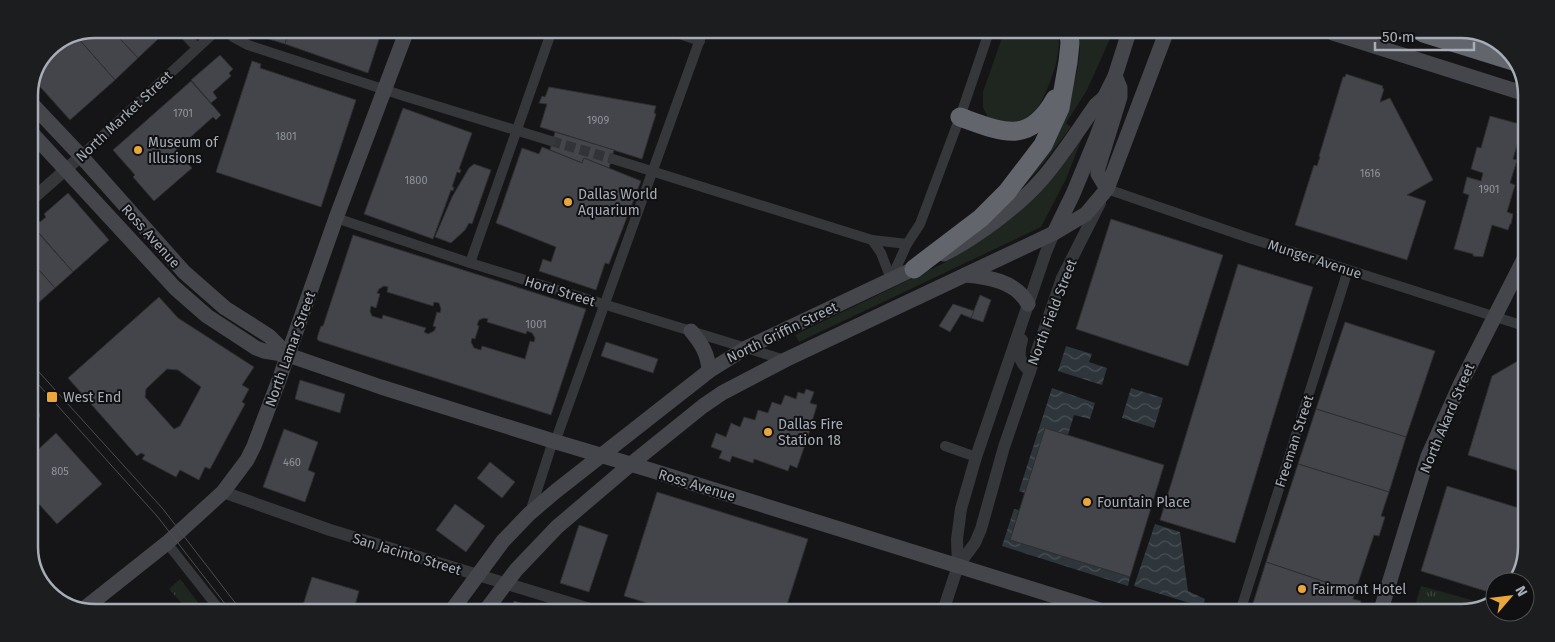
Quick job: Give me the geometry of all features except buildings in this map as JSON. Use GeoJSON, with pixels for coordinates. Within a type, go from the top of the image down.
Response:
{"type":"FeatureCollection","features":[{"type":"Feature","properties":{"kind":"highway"},"geometry":{"type":"LineString","coordinates":[[914,269],[981,218],[1023,174],[1043,145],[1060,108],[1070,38]]}},
{"type":"Feature","properties":{"kind":"highway"},"geometry":{"type":"LineString","coordinates":[[1439,38],[1505,58]]}},
{"type":"Feature","properties":{"kind":"highway"},"geometry":{"type":"LineString","coordinates":[[960,117],[1008,132],[1020,132],[1031,127],[1043,117],[1064,83]]}},
{"type":"Feature","properties":{"kind":"main road","name":"North Lamar Street"},"geometry":{"type":"LineString","coordinates":[[90,604],[167,542],[223,492],[243,466],[254,446],[336,218],[404,38]]}},
{"type":"Feature","properties":{"kind":"main road","name":"North Field Street"},"geometry":{"type":"LineString","coordinates":[[1054,233],[1073,194],[1106,112],[1104,98],[1115,76],[1127,38]]}},
{"type":"Feature","properties":{"kind":"main road","name":"North Field Street"},"geometry":{"type":"LineString","coordinates":[[1107,189],[1165,38]]}},
{"type":"Feature","properties":{"kind":"main road"},"geometry":{"type":"LineString","coordinates":[[1349,38],[1517,91]]}},
{"type":"Feature","properties":{"kind":"main road"},"geometry":{"type":"LineString","coordinates":[[1107,189],[1098,174],[1098,168],[1120,97],[1120,88],[1115,76]]}},
{"type":"Feature","properties":{"kind":"main road","name":"North Griffin Street"},"geometry":{"type":"LineString","coordinates":[[456,604],[503,541],[529,514],[709,371],[746,348],[960,246],[988,227],[1040,181],[1056,162],[1096,104],[1104,98]]}},
{"type":"Feature","properties":{"kind":"main road","name":"Ross Avenue"},"geometry":{"type":"LineString","coordinates":[[38,111],[159,245],[201,288],[225,308],[269,336],[288,355]]}},
{"type":"Feature","properties":{"kind":"main road","name":"Ross Avenue"},"geometry":{"type":"LineString","coordinates":[[38,140],[175,288],[207,316],[256,348],[288,355],[381,387],[554,442],[602,455],[1080,604]]}},
{"type":"Feature","properties":{"kind":"main road","name":"North Griffin Street"},"geometry":{"type":"LineString","coordinates":[[490,604],[516,570],[557,527],[631,464],[722,393],[786,360],[1054,233],[1086,214],[1107,189]]}},
{"type":"Feature","properties":{"kind":"main road"},"geometry":{"type":"LineString","coordinates":[[146,257],[159,245]]}},
{"type":"Feature","properties":{"kind":"main road","name":"North Akard Street"},"geometry":{"type":"LineString","coordinates":[[1383,604],[1428,456],[1460,385],[1517,272]]}},
{"type":"Feature","properties":{"kind":"main road"},"geometry":{"type":"LineString","coordinates":[[963,275],[984,277],[1011,285],[1024,296],[1028,304]]}},
{"type":"Feature","properties":{"kind":"main road"},"geometry":{"type":"LineString","coordinates":[[691,332],[701,342],[706,352],[709,371]]}},
{"type":"Feature","properties":{"kind":"street"},"geometry":{"type":"LineString","coordinates":[[188,38],[197,48]]}},
{"type":"Feature","properties":{"kind":"street","name":"North Market Street"},"geometry":{"type":"LineString","coordinates":[[38,194],[208,38]]}},
{"type":"Feature","properties":{"kind":"street"},"geometry":{"type":"LineString","coordinates":[[235,38],[248,45],[385,90],[551,140]]}},
{"type":"Feature","properties":{"kind":"street"},"geometry":{"type":"LineString","coordinates":[[470,263],[549,38]]}},
{"type":"Feature","properties":{"kind":"street"},"geometry":{"type":"LineString","coordinates":[[529,514],[701,38]]}},
{"type":"Feature","properties":{"kind":"street"},"geometry":{"type":"LineString","coordinates":[[891,279],[907,244],[920,224],[987,38]]}},
{"type":"Feature","properties":{"kind":"street"},"geometry":{"type":"LineString","coordinates":[[613,159],[872,240],[907,244]]}},
{"type":"Feature","properties":{"kind":"street","name":"Munger Avenue"},"geometry":{"type":"LineString","coordinates":[[1107,189],[1348,270],[1518,324]]}},
{"type":"Feature","properties":{"kind":"street","name":"North Field Street"},"geometry":{"type":"LineString","coordinates":[[945,604],[958,566],[981,529],[1004,447],[1062,278],[1107,189]]}},
{"type":"Feature","properties":{"kind":"street","name":"Hord Street"},"geometry":{"type":"LineString","coordinates":[[336,218],[470,263],[786,360]]}},
{"type":"Feature","properties":{"kind":"street","name":"North Field Street"},"geometry":{"type":"LineString","coordinates":[[958,566],[961,509],[976,457],[1054,233]]}},
{"type":"Feature","properties":{"kind":"street"},"geometry":{"type":"LineString","coordinates":[[872,240],[881,253],[891,279]]}},
{"type":"Feature","properties":{"kind":"street","name":"Freeman Street"},"geometry":{"type":"LineString","coordinates":[[1243,604],[1348,270]]}},
{"type":"Feature","properties":{"kind":"street"},"geometry":{"type":"LineString","coordinates":[[1028,304],[1029,319],[1019,354],[1020,361],[1030,370]]}},
{"type":"Feature","properties":{"kind":"street"},"geometry":{"type":"LineString","coordinates":[[945,446],[976,457]]}},
{"type":"Feature","properties":{"kind":"street","name":"San Jacinto Street"},"geometry":{"type":"LineString","coordinates":[[223,492],[330,530],[572,604]]}},
{"type":"Feature","properties":{"kind":"street"},"geometry":{"type":"LineString","coordinates":[[167,542],[215,604]]}},
{"type":"Feature","properties":{"kind":"green space"},"geometry":{"type":"Polygon","coordinates":[[[1002,38],[1059,38],[1052,77],[1033,118],[1010,125],[988,118],[983,107],[983,92],[1002,38]]]}},
{"type":"Feature","properties":{"kind":"green space"},"geometry":{"type":"Polygon","coordinates":[[[1080,38],[1110,38],[1087,90],[1066,123],[1071,127],[1038,170],[1019,190],[1062,115],[1076,76],[1080,38]]]}},
{"type":"Feature","properties":{"kind":"green space"},"geometry":{"type":"Polygon","coordinates":[[[1084,133],[1066,179],[1041,227],[799,342],[795,335],[944,263],[968,248],[1084,133]]]}},
{"type":"Feature","properties":{"kind":"green space"},"geometry":{"type":"Polygon","coordinates":[[[180,579],[199,604],[182,604],[169,589],[180,579]]]}},
{"type":"Feature","properties":{"kind":"green space"},"geometry":{"type":"Polygon","coordinates":[[[1421,586],[1477,602],[1461,604],[1416,604],[1421,586]]]}},
{"type":"Feature","properties":{"kind":"water"},"geometry":{"type":"Polygon","coordinates":[[[1066,346],[1092,354],[1089,362],[1107,368],[1102,385],[1058,371],[1066,346]]]}},
{"type":"Feature","properties":{"kind":"water"},"geometry":{"type":"Polygon","coordinates":[[[1052,388],[1095,403],[1090,419],[1074,415],[1068,435],[1045,428],[1025,493],[1019,491],[1052,388]]]}},
{"type":"Feature","properties":{"kind":"water"},"geometry":{"type":"Polygon","coordinates":[[[1131,388],[1163,398],[1154,428],[1122,418],[1131,388]]]}},
{"type":"Feature","properties":{"kind":"water"},"geometry":{"type":"Polygon","coordinates":[[[1014,509],[1019,510],[1010,540],[1130,577],[1128,586],[1002,546],[1014,509]]]}},
{"type":"Feature","properties":{"kind":"water"},"geometry":{"type":"Polygon","coordinates":[[[1155,524],[1180,532],[1188,591],[1205,599],[1204,604],[1193,604],[1134,586],[1155,524]]]}},
{"type":"Feature","properties":{"kind":"tunnel"},"geometry":{"type":"LineString","coordinates":[[551,141],[613,159]]}},
{"type":"Feature","properties":{"kind":"tram line"},"geometry":{"type":"LineString","coordinates":[[38,371],[163,509],[236,604]]}},
{"type":"Feature","properties":{"kind":"tram line"},"geometry":{"type":"LineString","coordinates":[[38,384],[157,516],[225,604]]}},
{"type":"Feature","properties":{"kind":"place","name":"Museum of Illusions"},"geometry":{"type":"Point","coordinates":[138,150]}},
{"type":"Feature","properties":{"kind":"place","name":"Dallas World Aquarium"},"geometry":{"type":"Point","coordinates":[568,202]}},
{"type":"Feature","properties":{"kind":"place","name":"West End"},"geometry":{"type":"Point","coordinates":[52,397]}},
{"type":"Feature","properties":{"kind":"place","name":"Dallas Fire Station 18"},"geometry":{"type":"Point","coordinates":[768,432]}},
{"type":"Feature","properties":{"kind":"place","name":"Fountain Place"},"geometry":{"type":"Point","coordinates":[1087,502]}},
{"type":"Feature","properties":{"kind":"place","name":"Fairmont Hotel"},"geometry":{"type":"Point","coordinates":[1302,589]}}]}
